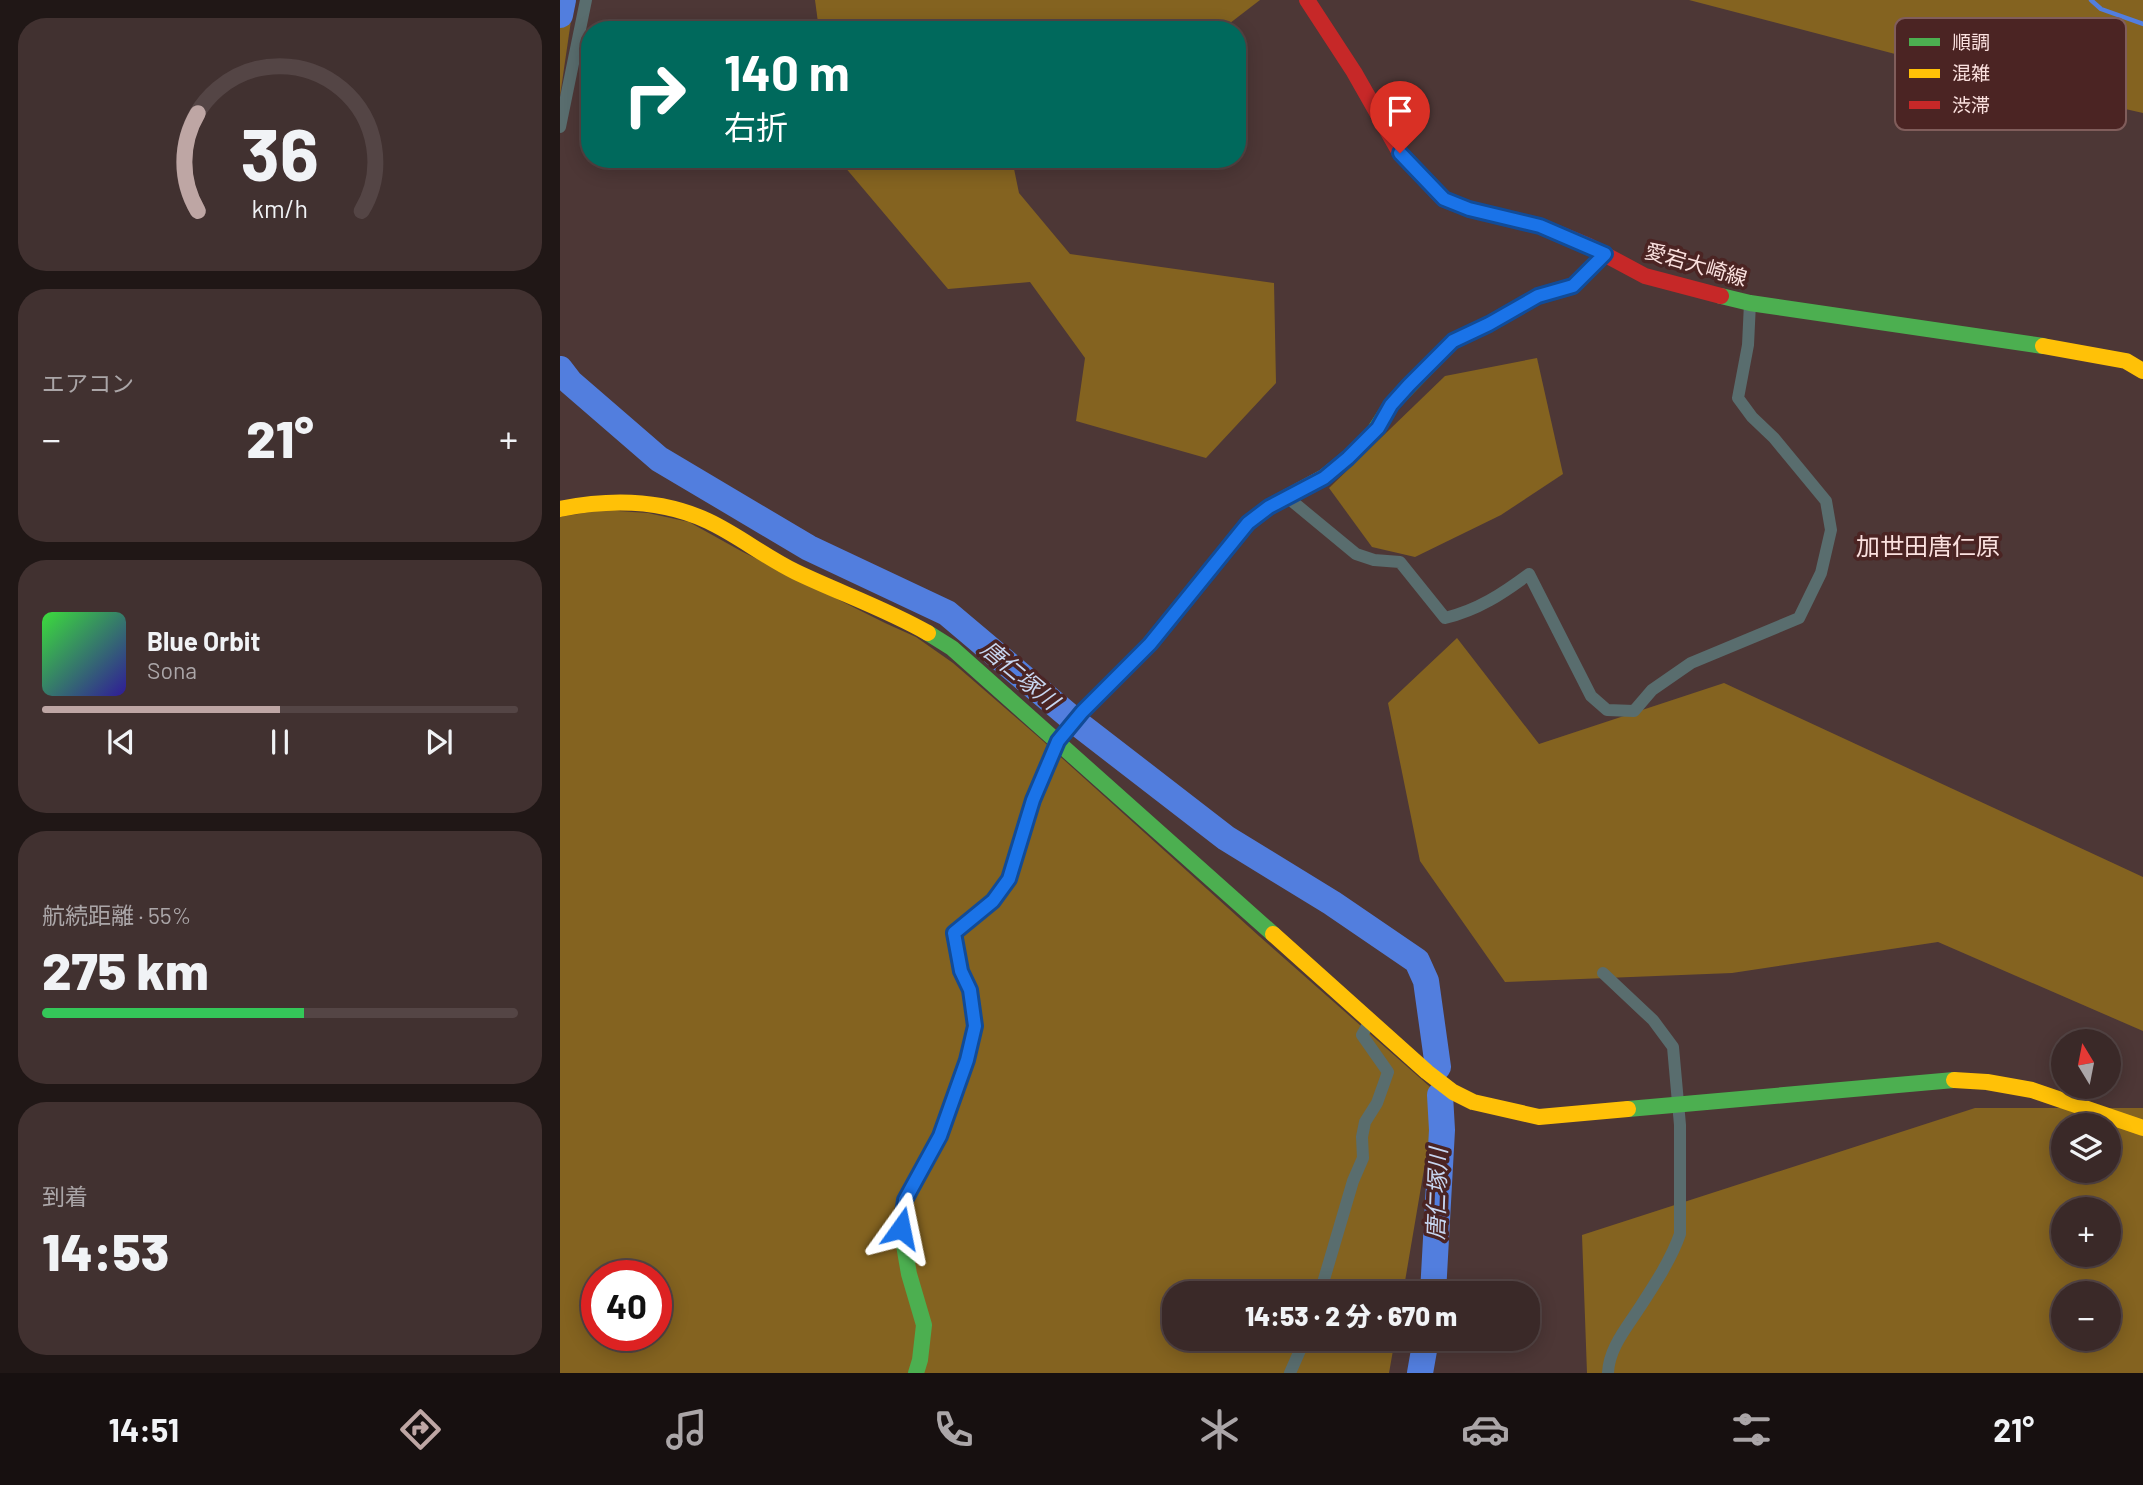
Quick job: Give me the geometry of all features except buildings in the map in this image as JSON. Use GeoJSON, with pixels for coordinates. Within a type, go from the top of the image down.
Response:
{"type":"FeatureCollection","features":[{"type":"Feature","properties":{"kind":"street"},"geometry":{"type":"LineString","coordinates":[[582,21],[586,0]]}},
{"type":"Feature","properties":{"kind":"street","name":"愛宕大崎線"},"geometry":{"type":"LineString","coordinates":[[1307,0],[1354,72],[1400,153],[1444,199],[1469,209],[1540,226],[1605,254],[1645,276],[1750,303],[2019,342],[2126,361],[2143,371]]}},
{"type":"Feature","properties":{"kind":"street"},"geometry":{"type":"LineString","coordinates":[[560,127],[581,24]]}},
{"type":"Feature","properties":{"kind":"street"},"geometry":{"type":"LineString","coordinates":[[916,1373],[924,1325],[909,1274],[901,1228],[905,1200],[940,1136],[967,1060],[975,1026],[970,990],[961,971],[954,933],[993,901],[1009,879],[1033,800],[1058,741],[1082,712],[1150,644],[1258,514],[1324,478],[1348,458],[1378,428],[1391,405],[1453,341],[1538,296],[1573,286],[1605,254]]}},
{"type":"Feature","properties":{"kind":"street"},"geometry":{"type":"LineString","coordinates":[[1287,497],[1356,554],[1374,560],[1400,562],[1445,618],[1469,612],[1529,574],[1591,696],[1607,710],[1634,711],[1652,690],[1691,663],[1799,618],[1821,573],[1831,530],[1826,501],[1738,398],[1748,345],[1750,303]]}},
{"type":"Feature","properties":{"kind":"street"},"geometry":{"type":"LineString","coordinates":[[560,509],[605,502],[637,502],[700,518],[798,572],[912,623],[934,636],[952,648],[1058,741],[1427,1072],[1453,1092],[1473,1102],[1539,1116],[1949,1080],[1987,1082],[2032,1090],[2143,1128]]}},
{"type":"Feature","properties":{"kind":"street"},"geometry":{"type":"LineString","coordinates":[[1603,973],[1653,1020],[1673,1047],[1679,1104],[1680,1234],[1651,1290],[1611,1353],[1608,1373]]}},
{"type":"Feature","properties":{"kind":"street"},"geometry":{"type":"LineString","coordinates":[[1324,1281],[1353,1181],[1363,1158],[1362,1137],[1365,1122],[1377,1103],[1388,1072],[1362,1035],[1370,1021]]}},
{"type":"Feature","properties":{"kind":"street"},"geometry":{"type":"LineString","coordinates":[[1290,1373],[1300,1351]]}},
{"type":"Feature","properties":{"kind":"shaded area"},"geometry":{"type":"Polygon","coordinates":[[[560,0],[574,0],[560,96],[560,0]]]}},
{"type":"Feature","properties":{"kind":"shaded area"},"geometry":{"type":"Polygon","coordinates":[[[815,0],[1260,0],[1233,21],[818,21],[815,0]]]}},
{"type":"Feature","properties":{"kind":"shaded area"},"geometry":{"type":"Polygon","coordinates":[[[1689,0],[2143,0],[2143,113],[2126,109],[2126,18],[1895,18],[1895,54],[1689,0]]]}},
{"type":"Feature","properties":{"kind":"shaded area"},"geometry":{"type":"Polygon","coordinates":[[[846,168],[1014,168],[1019,193],[1070,254],[1274,283],[1276,383],[1206,458],[1076,421],[1085,358],[1030,282],[948,289],[846,168]]]}},
{"type":"Feature","properties":{"kind":"shaded area"},"geometry":{"type":"Polygon","coordinates":[[[1537,358],[1563,474],[1501,515],[1415,557],[1372,547],[1329,488],[1445,376],[1537,358]]]}},
{"type":"Feature","properties":{"kind":"shaded area"},"geometry":{"type":"Polygon","coordinates":[[[603,510],[648,513],[689,522],[741,551],[916,637],[953,663],[1043,741],[1437,1093],[1405,1281],[1162,1281],[1162,1351],[1393,1351],[1389,1373],[560,1373],[560,517],[603,510]]]}},
{"type":"Feature","properties":{"kind":"shaded area"},"geometry":{"type":"Polygon","coordinates":[[[1457,638],[1539,744],[1724,683],[2143,877],[2143,1031],[1938,942],[1732,973],[1505,982],[1420,861],[1388,703],[1457,638]]]}},
{"type":"Feature","properties":{"kind":"shaded area"},"geometry":{"type":"Polygon","coordinates":[[[1975,1108],[2143,1108],[2143,1373],[1587,1373],[1582,1235],[1975,1108]]]}},
{"type":"Feature","properties":{"kind":"waterway","name":"唐仁塚川"},"geometry":{"type":"LineString","coordinates":[[560,15],[563,0]]}},
{"type":"Feature","properties":{"kind":"waterway"},"geometry":{"type":"LineString","coordinates":[[2091,0],[2101,9],[2143,24]]}},
{"type":"Feature","properties":{"kind":"waterway","name":"唐仁塚川"},"geometry":{"type":"LineString","coordinates":[[560,369],[570,382],[659,459],[809,548],[947,613],[1081,726],[1226,838],[1332,903],[1417,961],[1426,981],[1438,1067]]}},
{"type":"Feature","properties":{"kind":"waterway","name":"唐仁塚川"},"geometry":{"type":"LineString","coordinates":[[1434,1281],[1442,1130],[1440,1095]]}},
{"type":"Feature","properties":{"kind":"waterway","name":"唐仁塚川"},"geometry":{"type":"LineString","coordinates":[[1420,1373],[1424,1351]]}},
{"type":"Feature","properties":{"kind":"traffic: fast"},"geometry":{"type":"LineString","coordinates":[[1373,433],[1391,405],[1453,341],[1538,296],[1573,286],[1605,254]]}},
{"type":"Feature","properties":{"kind":"traffic: fast"},"geometry":{"type":"LineString","coordinates":[[1721,296],[1750,303],[2043,346]]}},
{"type":"Feature","properties":{"kind":"traffic: fast"},"geometry":{"type":"LineString","coordinates":[[928,633],[952,648],[1273,934]]}},
{"type":"Feature","properties":{"kind":"traffic: fast"},"geometry":{"type":"LineString","coordinates":[[916,1373],[924,1325],[909,1274],[901,1228],[905,1201],[940,1136],[967,1060],[975,1026],[970,990],[961,971],[954,933],[993,901],[1000,891]]}},
{"type":"Feature","properties":{"kind":"traffic: fast"},"geometry":{"type":"LineString","coordinates":[[1628,1109],[1954,1080]]}},
{"type":"Feature","properties":{"kind":"traffic: slow"},"geometry":{"type":"LineString","coordinates":[[2043,346],[2126,361],[2143,371]]}},
{"type":"Feature","properties":{"kind":"traffic: slow"},"geometry":{"type":"LineString","coordinates":[[1000,891],[1009,879],[1033,800],[1058,741],[1082,712],[1150,644],[1248,523],[1269,507],[1324,477],[1373,433]]}},
{"type":"Feature","properties":{"kind":"traffic: slow"},"geometry":{"type":"LineString","coordinates":[[560,509],[635,503],[672,508],[690,514],[719,527],[796,572],[928,633]]}},
{"type":"Feature","properties":{"kind":"traffic: slow"},"geometry":{"type":"LineString","coordinates":[[1273,934],[1427,1072],[1453,1092],[1473,1102],[1539,1117],[1628,1109]]}},
{"type":"Feature","properties":{"kind":"traffic: slow"},"geometry":{"type":"LineString","coordinates":[[1954,1080],[1987,1082],[2032,1090],[2143,1128]]}},
{"type":"Feature","properties":{"kind":"traffic: jam"},"geometry":{"type":"LineString","coordinates":[[1307,0],[1354,72],[1400,153],[1443,199],[1469,209],[1540,226],[1589,246],[1645,276],[1721,296]]}},
{"type":"Feature","properties":{"kind":"district","name":"加世田唐仁原"},"geometry":{"type":"Point","coordinates":[1928,547]}},
{"type":"Feature","properties":{"kind":"route"},"geometry":{"type":"LineString","coordinates":[[901,1228],[905,1200],[940,1136],[967,1060],[975,1026],[970,990],[961,971],[954,933],[993,901],[1009,879],[1033,800],[1058,741],[1082,712],[1150,644],[1236,537],[1258,514],[1324,478],[1348,458],[1378,428],[1391,405],[1453,341],[1538,296],[1573,286],[1605,254],[1540,226],[1469,209],[1444,199],[1400,153]]}}]}
